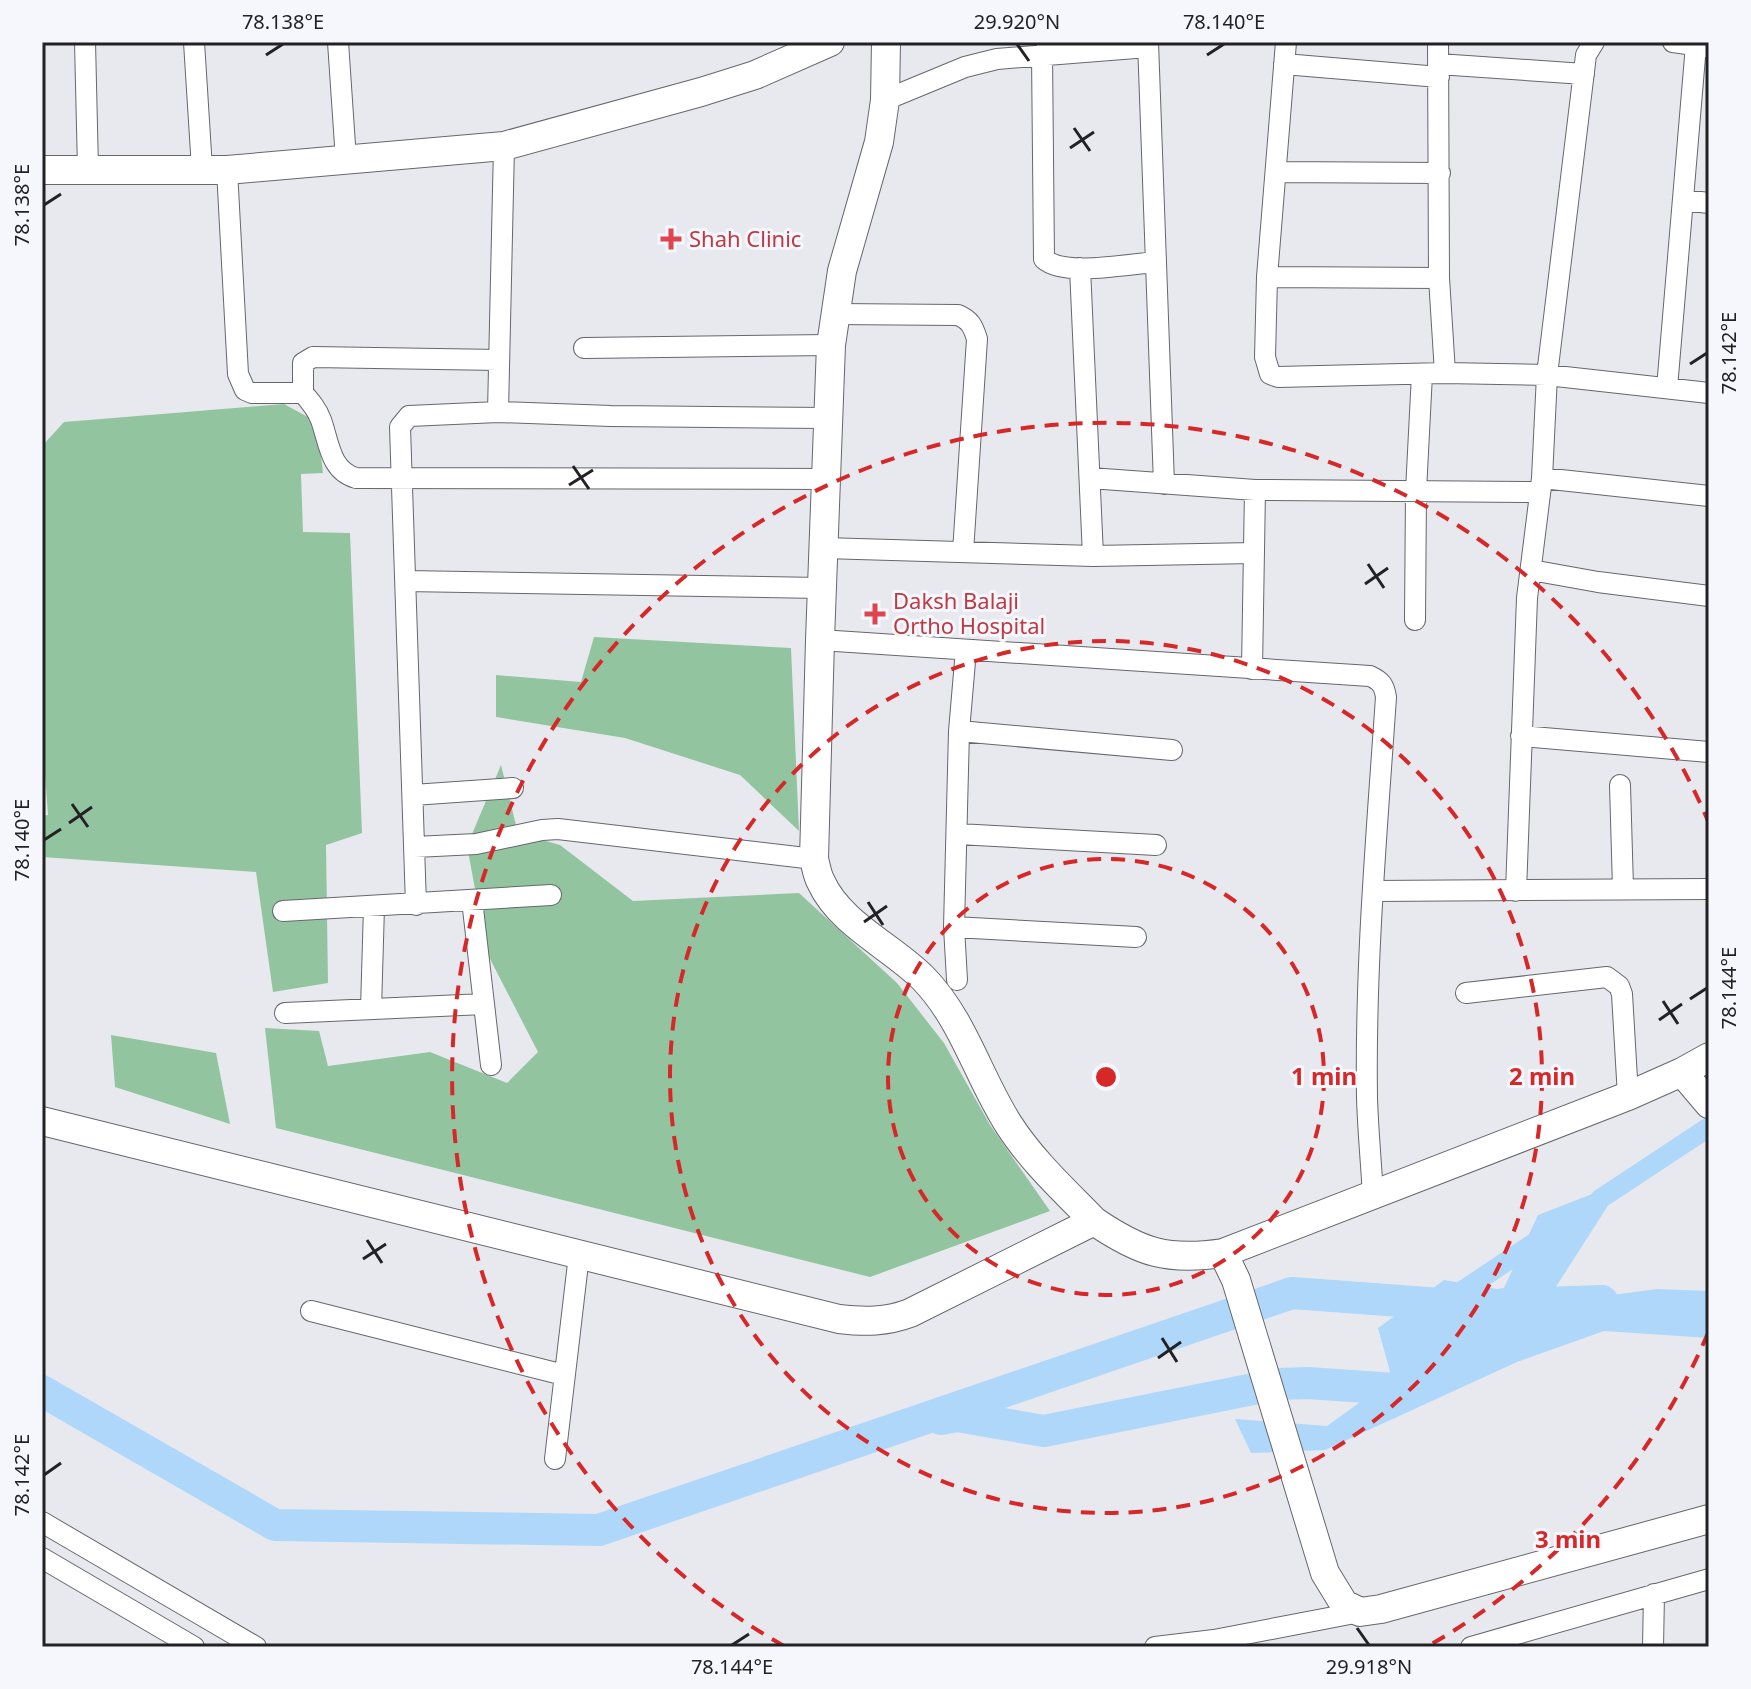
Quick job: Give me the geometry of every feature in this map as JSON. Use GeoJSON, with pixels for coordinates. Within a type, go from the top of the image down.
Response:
{"type":"FeatureCollection","features":[{"type":"Feature","properties":{"kind":"street"},"geometry":{"type":"LineString","coordinates":[[85,42],[88,169]]}},
{"type":"Feature","properties":{"kind":"street"},"geometry":{"type":"LineString","coordinates":[[194,42],[214,170],[238,374],[245,390],[252,393],[303,393]]}},
{"type":"Feature","properties":{"kind":"street"},"geometry":{"type":"LineString","coordinates":[[338,42],[346,160]]}},
{"type":"Feature","properties":{"kind":"street"},"geometry":{"type":"LineString","coordinates":[[42,170],[214,170],[504,146],[755,75],[830,42]]}},
{"type":"Feature","properties":{"kind":"street"},"geometry":{"type":"LineString","coordinates":[[886,42],[885,100],[879,142],[842,271],[831,345],[814,859],[820,882],[833,901],[924,979],[943,1003],[966,1038],[1010,1127],[1044,1169],[1094,1221],[1135,1247],[1167,1255],[1194,1257],[1223,1253],[1628,1096],[1696,1087],[1709,1057]]}},
{"type":"Feature","properties":{"kind":"street"},"geometry":{"type":"LineString","coordinates":[[1286,42],[1267,277],[1265,357],[1270,374],[1278,377],[1445,373],[1547,375],[1709,393]]}},
{"type":"Feature","properties":{"kind":"street"},"geometry":{"type":"LineString","coordinates":[[1438,42],[1439,278],[1445,373]]}},
{"type":"Feature","properties":{"kind":"street"},"geometry":{"type":"LineString","coordinates":[[1516,891],[1524,631],[1541,485],[1547,375],[1586,55],[1594,42]]}},
{"type":"Feature","properties":{"kind":"street"},"geometry":{"type":"LineString","coordinates":[[1667,388],[1683,200],[1702,46],[1673,42]]}},
{"type":"Feature","properties":{"kind":"street"},"geometry":{"type":"LineString","coordinates":[[885,100],[965,67],[997,59],[1148,45],[1164,484]]}},
{"type":"Feature","properties":{"kind":"street"},"geometry":{"type":"LineString","coordinates":[[1042,54],[1044,259],[1051,265],[1080,268],[1156,262]]}},
{"type":"Feature","properties":{"kind":"street"},"geometry":{"type":"LineString","coordinates":[[1284,64],[1584,74]]}},
{"type":"Feature","properties":{"kind":"street"},"geometry":{"type":"LineString","coordinates":[[498,412],[504,146]]}},
{"type":"Feature","properties":{"kind":"street"},"geometry":{"type":"LineString","coordinates":[[1276,172],[1440,173]]}},
{"type":"Feature","properties":{"kind":"street"},"geometry":{"type":"LineString","coordinates":[[1683,200],[1709,203]]}},
{"type":"Feature","properties":{"kind":"street"},"geometry":{"type":"LineString","coordinates":[[1080,268],[1093,556]]}},
{"type":"Feature","properties":{"kind":"street"},"geometry":{"type":"LineString","coordinates":[[1267,277],[1439,278]]}},
{"type":"Feature","properties":{"kind":"street"},"geometry":{"type":"LineString","coordinates":[[835,314],[958,315],[967,318],[973,327],[977,339],[963,552]]}},
{"type":"Feature","properties":{"kind":"street"},"geometry":{"type":"LineString","coordinates":[[584,348],[831,345]]}},
{"type":"Feature","properties":{"kind":"street"},"geometry":{"type":"LineString","coordinates":[[499,360],[313,357],[303,363],[303,393],[315,408],[331,453],[346,475],[403,480],[826,479]]}},
{"type":"Feature","properties":{"kind":"street"},"geometry":{"type":"LineString","coordinates":[[1415,620],[1416,491],[1422,374]]}},
{"type":"Feature","properties":{"kind":"street"},"geometry":{"type":"LineString","coordinates":[[416,905],[400,427],[403,420],[418,415],[498,412],[830,418]]}},
{"type":"Feature","properties":{"kind":"street"},"geometry":{"type":"LineString","coordinates":[[1090,478],[1255,490],[1416,491],[1541,485],[1709,496]]}},
{"type":"Feature","properties":{"kind":"street"},"geometry":{"type":"LineString","coordinates":[[1252,669],[1255,490]]}},
{"type":"Feature","properties":{"kind":"street"},"geometry":{"type":"LineString","coordinates":[[824,548],[1093,556],[1254,553]]}},
{"type":"Feature","properties":{"kind":"street"},"geometry":{"type":"LineString","coordinates":[[1531,570],[1709,596]]}},
{"type":"Feature","properties":{"kind":"street"},"geometry":{"type":"LineString","coordinates":[[406,581],[822,588]]}},
{"type":"Feature","properties":{"kind":"street"},"geometry":{"type":"LineString","coordinates":[[820,640],[1370,676],[1385,686],[1373,891],[1367,1100],[1373,1195]]}},
{"type":"Feature","properties":{"kind":"street"},"geometry":{"type":"LineString","coordinates":[[957,980],[954,927],[959,731],[966,650]]}},
{"type":"Feature","properties":{"kind":"street"},"geometry":{"type":"LineString","coordinates":[[959,731],[1172,750]]}},
{"type":"Feature","properties":{"kind":"street"},"geometry":{"type":"LineString","coordinates":[[1521,736],[1709,752]]}},
{"type":"Feature","properties":{"kind":"street"},"geometry":{"type":"LineString","coordinates":[[1620,785],[1623,888]]}},
{"type":"Feature","properties":{"kind":"street"},"geometry":{"type":"LineString","coordinates":[[413,795],[513,788]]}},
{"type":"Feature","properties":{"kind":"street"},"geometry":{"type":"LineString","coordinates":[[415,847],[476,844],[558,829],[814,859]]}},
{"type":"Feature","properties":{"kind":"street"},"geometry":{"type":"LineString","coordinates":[[958,834],[1156,845]]}},
{"type":"Feature","properties":{"kind":"street"},"geometry":{"type":"LineString","coordinates":[[1373,891],[1709,889]]}},
{"type":"Feature","properties":{"kind":"street"},"geometry":{"type":"LineString","coordinates":[[283,911],[551,895]]}},
{"type":"Feature","properties":{"kind":"street"},"geometry":{"type":"LineString","coordinates":[[472,900],[491,1065]]}},
{"type":"Feature","properties":{"kind":"street"},"geometry":{"type":"LineString","coordinates":[[371,1009],[374,907]]}},
{"type":"Feature","properties":{"kind":"street"},"geometry":{"type":"LineString","coordinates":[[954,927],[1136,937]]}},
{"type":"Feature","properties":{"kind":"street"},"geometry":{"type":"LineString","coordinates":[[1466,993],[1607,977],[1613,980],[1622,994],[1628,1096]]}},
{"type":"Feature","properties":{"kind":"street"},"geometry":{"type":"LineString","coordinates":[[285,1013],[484,1004]]}},
{"type":"Feature","properties":{"kind":"street"},"geometry":{"type":"LineString","coordinates":[[42,1121],[839,1319],[864,1322],[890,1320],[910,1313],[1094,1221]]}},
{"type":"Feature","properties":{"kind":"street"},"geometry":{"type":"LineString","coordinates":[[1223,1253],[1236,1280],[1325,1573],[1344,1604],[1360,1612]]}},
{"type":"Feature","properties":{"kind":"street"},"geometry":{"type":"LineString","coordinates":[[555,1459],[579,1255]]}},
{"type":"Feature","properties":{"kind":"street"},"geometry":{"type":"LineString","coordinates":[[311,1311],[564,1375]]}},
{"type":"Feature","properties":{"kind":"street"},"geometry":{"type":"LineString","coordinates":[[1155,1647],[1214,1640],[1381,1609],[1709,1519]]}},
{"type":"Feature","properties":{"kind":"street"},"geometry":{"type":"LineString","coordinates":[[42,1522],[256,1647]]}},
{"type":"Feature","properties":{"kind":"street"},"geometry":{"type":"LineString","coordinates":[[42,1558],[194,1647]]}},
{"type":"Feature","properties":{"kind":"street"},"geometry":{"type":"LineString","coordinates":[[1482,1646],[1709,1579]]}},
{"type":"Feature","properties":{"kind":"street"},"geometry":{"type":"LineString","coordinates":[[1653,1647],[1654,1594]]}},
{"type":"Feature","properties":{"kind":"green space"},"geometry":{"type":"Polygon","coordinates":[[[284,404],[317,422],[323,473],[301,474],[303,532],[350,533],[362,833],[326,845],[328,983],[273,992],[256,872],[42,857],[42,816],[48,815],[42,733],[42,446],[64,422],[284,404]]]}},
{"type":"Feature","properties":{"kind":"green space"},"geometry":{"type":"Polygon","coordinates":[[[594,637],[791,648],[799,831],[740,775],[625,738],[496,717],[496,675],[581,682],[594,637]]]}},
{"type":"Feature","properties":{"kind":"green space"},"geometry":{"type":"Polygon","coordinates":[[[501,765],[518,833],[560,845],[633,901],[799,893],[897,983],[944,1043],[990,1125],[1050,1211],[870,1277],[276,1128],[265,1028],[319,1031],[328,1066],[430,1052],[507,1083],[538,1052],[487,953],[467,846],[501,765]]]}},
{"type":"Feature","properties":{"kind":"green space"},"geometry":{"type":"Polygon","coordinates":[[[111,1035],[216,1053],[230,1124],[115,1087],[111,1035]]]}},
{"type":"Feature","properties":{"kind":"water"},"geometry":{"type":"Polygon","coordinates":[[[1623,1182],[1545,1304],[1657,1289],[1709,1291],[1709,1338],[1604,1331],[1517,1362],[1325,1450],[1251,1453],[1235,1419],[1327,1426],[1392,1379],[1378,1328],[1444,1280],[1503,1290],[1538,1215],[1623,1182]]]}},
{"type":"Feature","properties":{"kind":"waterway"},"geometry":{"type":"LineString","coordinates":[[1600,1199],[1709,1127]]}},
{"type":"Feature","properties":{"kind":"waterway"},"geometry":{"type":"LineString","coordinates":[[1450,1299],[1543,1237]]}},
{"type":"Feature","properties":{"kind":"waterway"},"geometry":{"type":"LineString","coordinates":[[42,1391],[275,1525],[599,1530],[1292,1293],[1454,1305]]}},
{"type":"Feature","properties":{"kind":"waterway"},"geometry":{"type":"LineString","coordinates":[[1504,1304],[1602,1301]]}},
{"type":"Feature","properties":{"kind":"waterway"},"geometry":{"type":"LineString","coordinates":[[941,1419],[957,1416],[1044,1431],[1278,1384],[1395,1389],[1418,1370]]}},
{"type":"Feature","properties":{"kind":"place","name":"Shah Clinic"},"geometry":{"type":"Point","coordinates":[671,239]}},
{"type":"Feature","properties":{"kind":"place","name":"Daksh Balaji Ortho Hospital"},"geometry":{"type":"Point","coordinates":[875,614]}}]}
